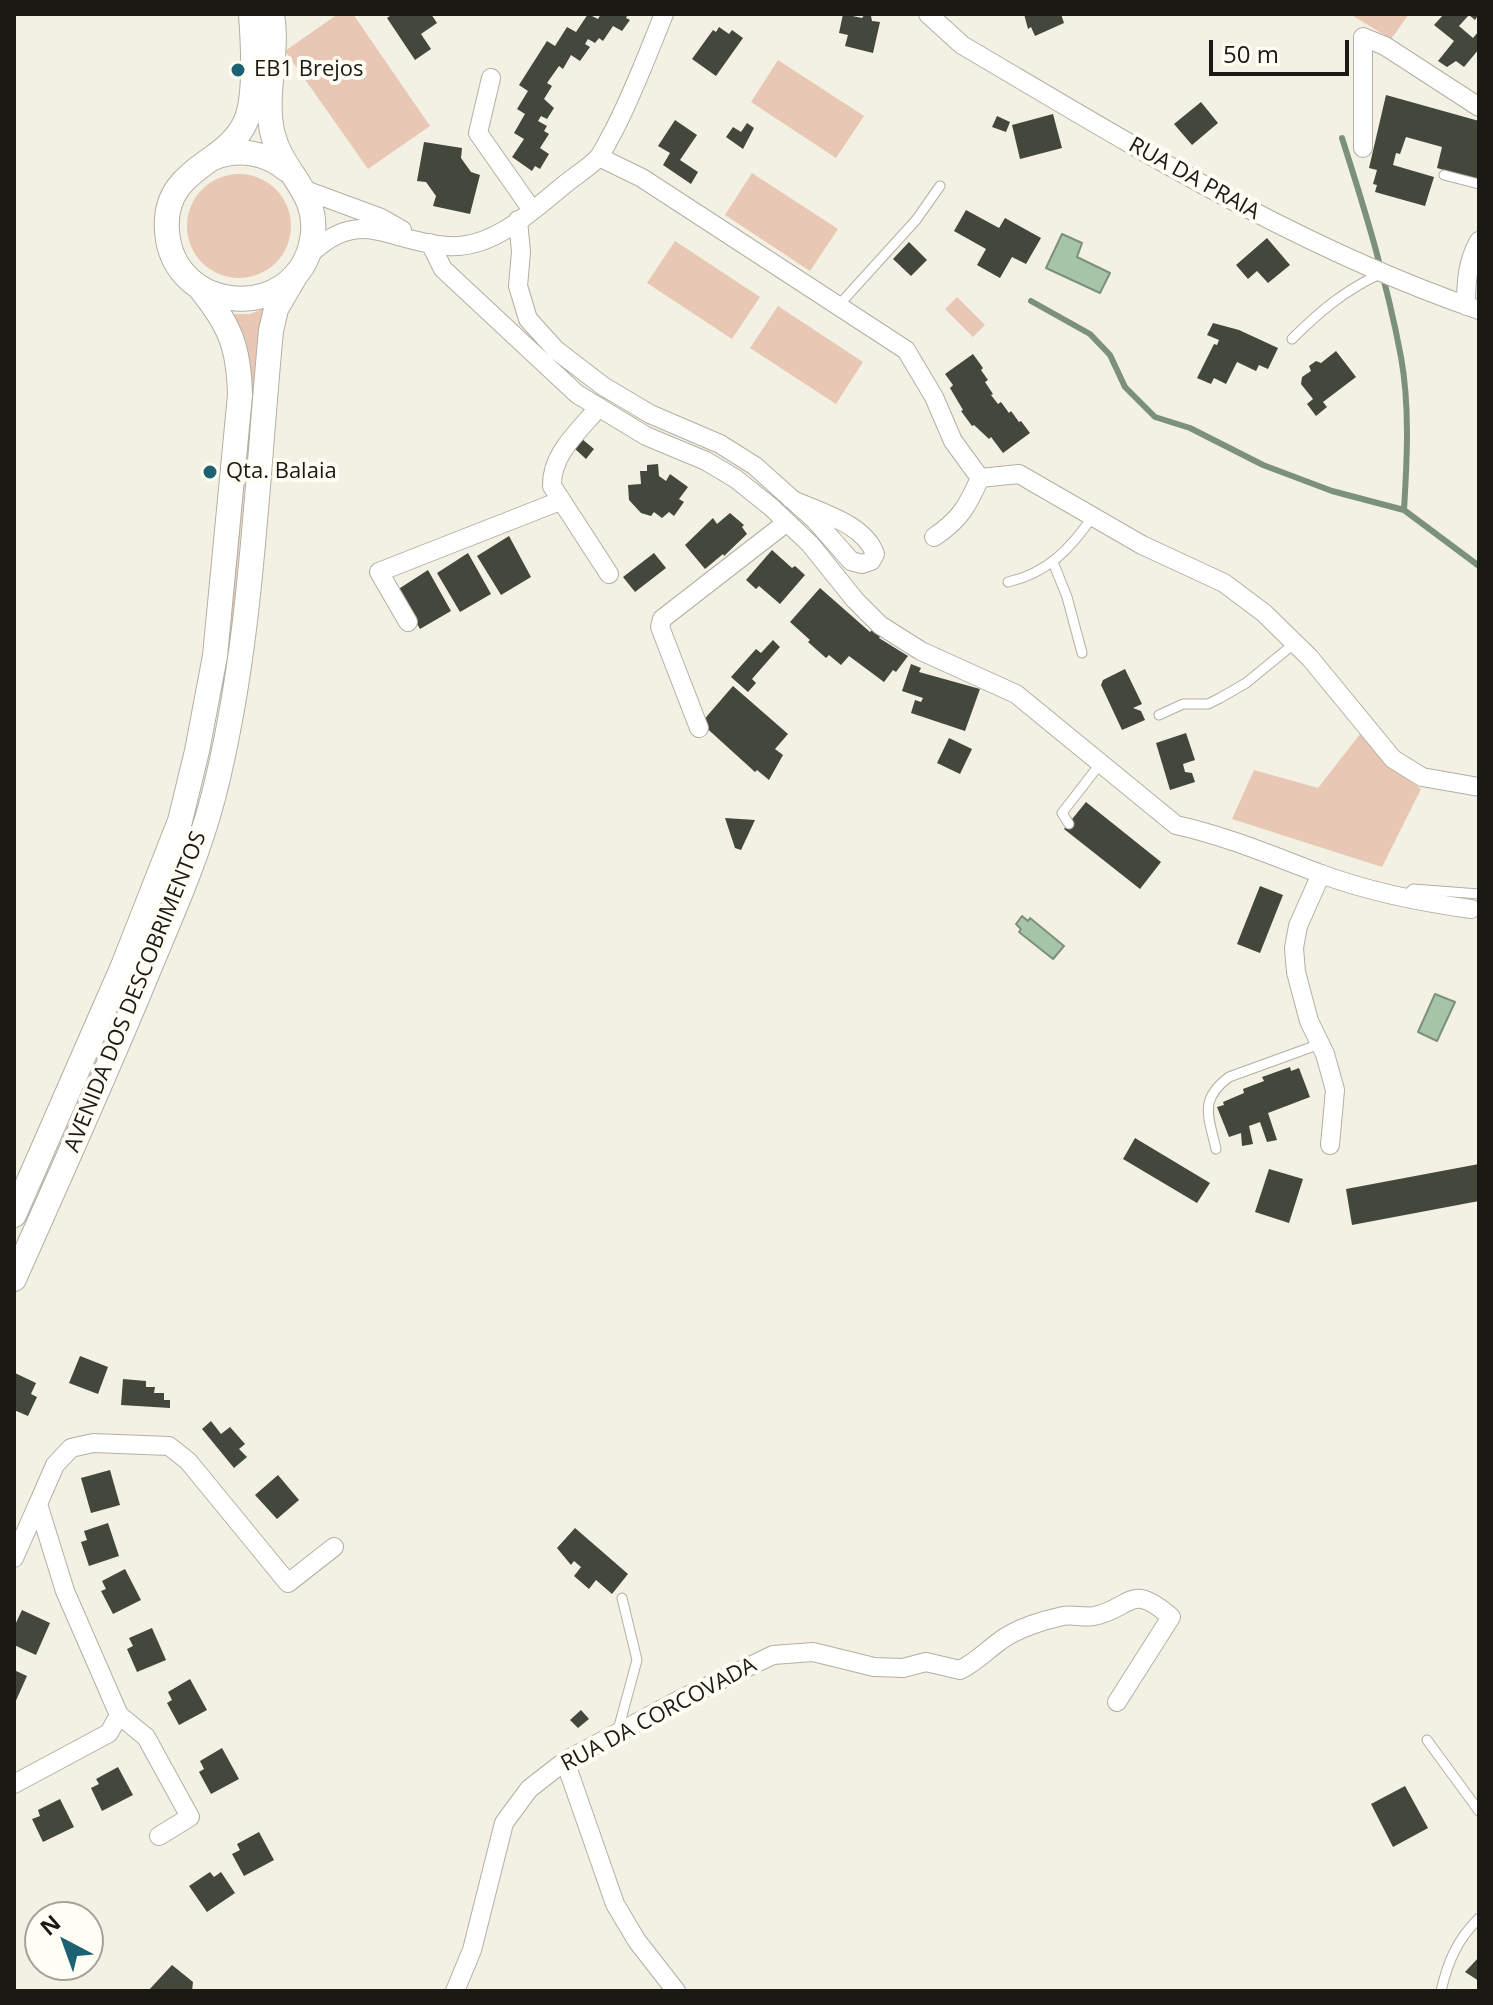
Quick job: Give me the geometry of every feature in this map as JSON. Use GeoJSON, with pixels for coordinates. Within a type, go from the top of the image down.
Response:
{"type":"FeatureCollection","features":[{"type":"Feature","properties":{"kind":"street"},"geometry":{"type":"LineString","coordinates":[[251,14],[253,49],[246,122],[235,138],[185,177],[174,194],[166,227],[168,245],[175,262],[199,287],[222,298],[241,300],[263,296],[281,287],[323,241],[337,232],[374,229],[407,240],[467,246],[506,229],[599,157],[620,119],[658,18]]}},
{"type":"Feature","properties":{"kind":"street"},"geometry":{"type":"LineString","coordinates":[[272,14],[276,34],[270,110],[272,131],[277,148],[312,208],[314,224],[302,265]]}},
{"type":"Feature","properties":{"kind":"street","name":"RUA DA PRAIA"},"geometry":{"type":"LineString","coordinates":[[928,14],[962,45],[1250,212],[1384,276],[1472,308]]}},
{"type":"Feature","properties":{"kind":"street"},"geometry":{"type":"LineString","coordinates":[[1363,148],[1363,37],[1385,46],[1479,107]]}},
{"type":"Feature","properties":{"kind":"street"},"geometry":{"type":"LineString","coordinates":[[491,78],[478,133],[525,215],[518,286],[528,319],[556,350],[603,386],[650,414],[720,444],[755,466],[791,499]]}},
{"type":"Feature","properties":{"kind":"street"},"geometry":{"type":"LineString","coordinates":[[204,162],[224,154],[252,154],[279,163],[300,183],[430,243],[443,269],[577,394],[646,436],[706,461],[736,479],[810,544],[855,600],[880,625],[921,651],[1016,694],[1176,825],[1243,844],[1321,874],[1402,899],[1475,901]]}},
{"type":"Feature","properties":{"kind":"street"},"geometry":{"type":"LineString","coordinates":[[599,157],[642,178],[906,350],[934,397],[953,441],[980,478]]}},
{"type":"Feature","properties":{"kind":"street"},"geometry":{"type":"LineString","coordinates":[[1472,308],[1466,277],[1472,253],[1479,241]]}},
{"type":"Feature","properties":{"kind":"street","name":"AVENIDA DOS DESCOBRIMENTOS"},"geometry":{"type":"LineString","coordinates":[[14,1279],[158,949],[187,878],[212,800],[241,651],[271,331],[276,309],[302,265]]}},
{"type":"Feature","properties":{"kind":"street","name":"AVENIDA DOS DESCOBRIMENTOS"},"geometry":{"type":"LineString","coordinates":[[14,1215],[154,891],[180,821],[197,751],[215,656],[240,395],[239,364],[230,334],[219,312],[199,287]]}},
{"type":"Feature","properties":{"kind":"street"},"geometry":{"type":"LineString","coordinates":[[599,407],[559,455],[552,470],[552,486],[609,574]]}},
{"type":"Feature","properties":{"kind":"street"},"geometry":{"type":"LineString","coordinates":[[980,478],[1019,474],[1142,545],[1224,583],[1264,613],[1295,643],[1393,759],[1422,777],[1479,787]]}},
{"type":"Feature","properties":{"kind":"street"},"geometry":{"type":"LineString","coordinates":[[934,537],[955,523],[980,478]]}},
{"type":"Feature","properties":{"kind":"street"},"geometry":{"type":"LineString","coordinates":[[408,622],[379,572],[560,501]]}},
{"type":"Feature","properties":{"kind":"street"},"geometry":{"type":"LineString","coordinates":[[699,728],[660,627],[662,619],[787,522]]}},
{"type":"Feature","properties":{"kind":"street"},"geometry":{"type":"LineString","coordinates":[[1321,874],[1298,926],[1294,948],[1296,972],[1309,1021],[1335,1090],[1330,1145]]}},
{"type":"Feature","properties":{"kind":"street"},"geometry":{"type":"LineString","coordinates":[[14,1558],[55,1465],[71,1448],[93,1443],[169,1446],[188,1461],[288,1583],[334,1547]]}},
{"type":"Feature","properties":{"kind":"street"},"geometry":{"type":"LineString","coordinates":[[38,1504],[65,1591],[119,1715],[146,1737],[190,1817],[159,1836]]}},
{"type":"Feature","properties":{"kind":"street","name":"RUA DA CORCOVADA"},"geometry":{"type":"LineString","coordinates":[[460,1990],[504,1823],[529,1789],[565,1761],[773,1655],[813,1652],[874,1667],[903,1668],[926,1662],[960,1670],[977,1661],[1002,1639],[1036,1625],[1065,1615],[1093,1616],[1132,1599],[1153,1602],[1171,1617],[1117,1702]]}},
{"type":"Feature","properties":{"kind":"street"},"geometry":{"type":"LineString","coordinates":[[14,1784],[109,1733],[119,1715]]}},
{"type":"Feature","properties":{"kind":"street"},"geometry":{"type":"LineString","coordinates":[[565,1761],[615,1904],[637,1941],[676,1991]]}},
{"type":"Feature","properties":{"kind":"lane"},"geometry":{"type":"LineString","coordinates":[[1444,175],[1479,184]]}},
{"type":"Feature","properties":{"kind":"lane"},"geometry":{"type":"LineString","coordinates":[[838,306],[916,220],[940,186]]}},
{"type":"Feature","properties":{"kind":"lane"},"geometry":{"type":"LineString","coordinates":[[1292,339],[1326,305],[1355,285],[1384,276]]}},
{"type":"Feature","properties":{"kind":"lane"},"geometry":{"type":"LineString","coordinates":[[1008,582],[1027,578],[1053,562],[1076,541],[1093,516]]}},
{"type":"Feature","properties":{"kind":"lane"},"geometry":{"type":"LineString","coordinates":[[1053,562],[1067,597],[1082,653]]}},
{"type":"Feature","properties":{"kind":"lane"},"geometry":{"type":"LineString","coordinates":[[1159,715],[1183,704],[1208,704],[1220,698],[1246,683],[1295,643]]}},
{"type":"Feature","properties":{"kind":"lane"},"geometry":{"type":"LineString","coordinates":[[1069,824],[1062,813],[1100,764]]}},
{"type":"Feature","properties":{"kind":"lane"},"geometry":{"type":"LineString","coordinates":[[1216,1149],[1207,1110],[1212,1092],[1229,1077],[1320,1044]]}},
{"type":"Feature","properties":{"kind":"lane"},"geometry":{"type":"LineString","coordinates":[[617,1734],[637,1660],[622,1598]]}},
{"type":"Feature","properties":{"kind":"lane"},"geometry":{"type":"LineString","coordinates":[[1427,1740],[1479,1811]]}},
{"type":"Feature","properties":{"kind":"lane"},"geometry":{"type":"LineString","coordinates":[[1441,1991],[1448,1962],[1462,1936],[1479,1918]]}},
{"type":"Feature","properties":{"kind":"shaded area"},"geometry":{"type":"Polygon","coordinates":[[[338,14],[353,14],[430,126],[368,169],[285,51],[338,14]]]}},
{"type":"Feature","properties":{"kind":"shaded area"},"geometry":{"type":"Polygon","coordinates":[[[1350,14],[1409,14],[1391,39],[1350,14]]]}},
{"type":"Feature","properties":{"kind":"shaded area"},"geometry":{"type":"Polygon","coordinates":[[[778,60],[864,116],[836,158],[751,102],[778,60]]]}},
{"type":"Feature","properties":{"kind":"shaded area"},"geometry":{"type":"Polygon","coordinates":[[[752,173],[838,229],[810,271],[725,215],[752,173]]]}},
{"type":"Feature","properties":{"kind":"shaded area"},"geometry":{"type":"Polygon","coordinates":[[[239,174],[259,178],[276,189],[287,206],[291,226],[287,246],[276,263],[259,274],[239,278],[219,274],[202,263],[191,246],[187,226],[191,206],[202,189],[219,178],[239,174]]]}},
{"type":"Feature","properties":{"kind":"shaded area"},"geometry":{"type":"Polygon","coordinates":[[[1062,234],[1082,243],[1077,257],[1110,273],[1100,293],[1046,268],[1062,234]]]}},
{"type":"Feature","properties":{"kind":"shaded area"},"geometry":{"type":"Polygon","coordinates":[[[675,241],[760,297],[732,339],[647,283],[675,241]]]}},
{"type":"Feature","properties":{"kind":"shaded area"},"geometry":{"type":"Polygon","coordinates":[[[957,297],[985,325],[973,337],[945,309],[957,297]]]}},
{"type":"Feature","properties":{"kind":"shaded area"},"geometry":{"type":"Polygon","coordinates":[[[778,306],[863,362],[836,404],[750,348],[778,306]]]}},
{"type":"Feature","properties":{"kind":"shaded area"},"geometry":{"type":"Polygon","coordinates":[[[265,308],[257,345],[231,641],[220,707],[250,369],[246,342],[234,314],[250,314],[265,308]]]}},
{"type":"Feature","properties":{"kind":"shaded area"},"geometry":{"type":"Polygon","coordinates":[[[1360,734],[1390,767],[1421,789],[1382,867],[1232,819],[1254,770],[1318,788],[1360,734]]]}},
{"type":"Feature","properties":{"kind":"shaded area"},"geometry":{"type":"Polygon","coordinates":[[[1022,916],[1028,921],[1030,918],[1064,946],[1053,959],[1019,932],[1021,929],[1016,924],[1022,916]]]}},
{"type":"Feature","properties":{"kind":"shaded area"},"geometry":{"type":"Polygon","coordinates":[[[1435,994],[1455,1002],[1437,1041],[1418,1032],[1435,994]]]}},
{"type":"Feature","properties":{"kind":"building"},"geometry":{"type":"Polygon","coordinates":[[[393,14],[431,14],[437,23],[421,34],[431,49],[415,60],[387,18],[393,14]]]}},
{"type":"Feature","properties":{"kind":"building"},"geometry":{"type":"Polygon","coordinates":[[[588,14],[598,19],[601,14],[628,14],[626,18],[630,20],[622,31],[613,26],[603,41],[599,38],[595,43],[588,39],[585,44],[590,47],[580,61],[571,55],[563,69],[559,66],[547,83],[552,86],[544,99],[554,108],[547,119],[541,116],[538,121],[547,126],[544,131],[549,134],[540,148],[549,154],[540,169],[535,166],[532,171],[512,157],[524,139],[514,133],[525,114],[517,109],[528,91],[519,85],[547,41],[555,46],[567,27],[576,32],[588,14]]]}},
{"type":"Feature","properties":{"kind":"building"},"geometry":{"type":"Polygon","coordinates":[[[843,14],[862,18],[865,14],[871,16],[872,21],[880,22],[873,53],[845,46],[848,35],[839,33],[843,14]]]}},
{"type":"Feature","properties":{"kind":"building"},"geometry":{"type":"Polygon","coordinates":[[[1024,14],[1061,14],[1064,23],[1035,36],[1031,27],[1028,29],[1024,14]]]}},
{"type":"Feature","properties":{"kind":"building"},"geometry":{"type":"Polygon","coordinates":[[[1444,14],[1479,14],[1475,20],[1469,15],[1459,26],[1473,38],[1479,31],[1479,49],[1464,67],[1456,61],[1447,67],[1438,61],[1454,41],[1434,25],[1444,14]]]}},
{"type":"Feature","properties":{"kind":"building"},"geometry":{"type":"Polygon","coordinates":[[[719,27],[729,34],[732,30],[743,38],[716,76],[692,59],[713,30],[716,32],[719,27]]]}},
{"type":"Feature","properties":{"kind":"building"},"geometry":{"type":"Polygon","coordinates":[[[1386,95],[1479,121],[1479,180],[1437,168],[1442,147],[1406,137],[1393,165],[1434,177],[1425,206],[1375,192],[1377,185],[1373,184],[1377,170],[1369,168],[1386,95]]]}},
{"type":"Feature","properties":{"kind":"building"},"geometry":{"type":"Polygon","coordinates":[[[1201,102],[1218,123],[1192,145],[1174,124],[1201,102]]]}},
{"type":"Feature","properties":{"kind":"building"},"geometry":{"type":"Polygon","coordinates":[[[1053,114],[1062,148],[1020,159],[1012,125],[1053,114]]]}},
{"type":"Feature","properties":{"kind":"building"},"geometry":{"type":"Polygon","coordinates":[[[997,116],[1010,122],[1006,132],[992,127],[997,116]]]}},
{"type":"Feature","properties":{"kind":"building"},"geometry":{"type":"Polygon","coordinates":[[[675,120],[697,135],[680,160],[698,172],[691,184],[663,165],[670,153],[658,146],[675,120]]]}},
{"type":"Feature","properties":{"kind":"building"},"geometry":{"type":"Polygon","coordinates":[[[747,123],[754,128],[743,149],[726,137],[733,127],[741,132],[747,123]]]}},
{"type":"Feature","properties":{"kind":"building"},"geometry":{"type":"Polygon","coordinates":[[[424,142],[462,148],[461,158],[471,172],[480,175],[470,214],[433,206],[436,196],[426,182],[417,181],[424,142]]]}},
{"type":"Feature","properties":{"kind":"building"},"geometry":{"type":"Polygon","coordinates":[[[966,210],[999,228],[1005,218],[1041,238],[1026,264],[1012,257],[1000,278],[977,265],[986,249],[954,231],[966,210]]]}},
{"type":"Feature","properties":{"kind":"building"},"geometry":{"type":"Polygon","coordinates":[[[1267,238],[1290,265],[1268,283],[1257,271],[1248,279],[1236,265],[1267,238]]]}},
{"type":"Feature","properties":{"kind":"building"},"geometry":{"type":"Polygon","coordinates":[[[909,242],[927,260],[911,276],[893,259],[909,242]]]}},
{"type":"Feature","properties":{"kind":"building"},"geometry":{"type":"Polygon","coordinates":[[[1213,323],[1239,330],[1278,348],[1268,369],[1259,365],[1256,371],[1237,362],[1226,384],[1214,378],[1211,384],[1197,378],[1219,340],[1207,335],[1213,323]]]}},
{"type":"Feature","properties":{"kind":"building"},"geometry":{"type":"Polygon","coordinates":[[[1336,351],[1356,377],[1323,402],[1327,407],[1316,416],[1307,404],[1313,399],[1301,384],[1302,377],[1311,371],[1309,366],[1316,361],[1321,363],[1336,351]]]}},
{"type":"Feature","properties":{"kind":"building"},"geometry":{"type":"Polygon","coordinates":[[[973,354],[983,368],[981,370],[988,380],[985,382],[991,395],[1009,413],[1011,411],[1030,433],[1003,453],[991,437],[989,439],[972,426],[961,411],[950,388],[953,385],[945,374],[973,354]]]}},
{"type":"Feature","properties":{"kind":"building"},"geometry":{"type":"Polygon","coordinates":[[[582,439],[594,449],[586,459],[574,448],[582,439]]]}},
{"type":"Feature","properties":{"kind":"building"},"geometry":{"type":"Polygon","coordinates":[[[658,464],[659,476],[666,481],[670,474],[688,487],[679,499],[684,502],[674,516],[669,512],[662,518],[654,512],[651,516],[641,513],[629,500],[628,485],[641,484],[640,471],[647,471],[647,465],[658,464]]]}},
{"type":"Feature","properties":{"kind":"building"},"geometry":{"type":"Polygon","coordinates":[[[730,513],[744,525],[742,527],[747,534],[705,569],[685,545],[713,518],[717,524],[730,513]]]}},
{"type":"Feature","properties":{"kind":"building"},"geometry":{"type":"Polygon","coordinates":[[[509,536],[531,577],[501,595],[477,556],[509,536]]]}},
{"type":"Feature","properties":{"kind":"building"},"geometry":{"type":"Polygon","coordinates":[[[772,550],[805,575],[780,604],[759,586],[756,589],[746,580],[772,550]]]}},
{"type":"Feature","properties":{"kind":"building"},"geometry":{"type":"Polygon","coordinates":[[[468,553],[491,594],[460,612],[437,573],[468,553]]]}},
{"type":"Feature","properties":{"kind":"building"},"geometry":{"type":"Polygon","coordinates":[[[654,553],[666,568],[635,592],[623,577],[654,553]]]}},
{"type":"Feature","properties":{"kind":"building"},"geometry":{"type":"Polygon","coordinates":[[[428,570],[451,611],[420,629],[397,590],[428,570]]]}},
{"type":"Feature","properties":{"kind":"building"},"geometry":{"type":"Polygon","coordinates":[[[820,588],[870,632],[875,627],[883,633],[879,638],[908,656],[884,682],[849,656],[841,665],[829,655],[826,658],[790,622],[820,588]]]}},
{"type":"Feature","properties":{"kind":"building"},"geometry":{"type":"Polygon","coordinates":[[[773,640],[780,647],[752,679],[756,683],[748,692],[731,677],[756,649],[761,653],[773,640]]]}},
{"type":"Feature","properties":{"kind":"building"},"geometry":{"type":"Polygon","coordinates":[[[911,664],[921,668],[919,672],[980,689],[965,731],[911,713],[915,700],[921,702],[923,698],[902,691],[911,664]]]}},
{"type":"Feature","properties":{"kind":"building"},"geometry":{"type":"Polygon","coordinates":[[[1125,669],[1142,704],[1133,708],[1141,711],[1145,720],[1122,730],[1101,685],[1103,680],[1125,669]]]}},
{"type":"Feature","properties":{"kind":"building"},"geometry":{"type":"Polygon","coordinates":[[[733,686],[788,734],[775,749],[783,755],[769,780],[757,770],[755,772],[701,723],[733,686]]]}},
{"type":"Feature","properties":{"kind":"building"},"geometry":{"type":"Polygon","coordinates":[[[1186,733],[1195,760],[1183,764],[1185,772],[1192,773],[1195,782],[1170,790],[1156,743],[1186,733]]]}},
{"type":"Feature","properties":{"kind":"building"},"geometry":{"type":"Polygon","coordinates":[[[949,738],[972,749],[960,774],[937,763],[949,738]]]}},
{"type":"Feature","properties":{"kind":"building"},"geometry":{"type":"Polygon","coordinates":[[[1086,802],[1161,862],[1140,889],[1064,829],[1086,802]]]}},
{"type":"Feature","properties":{"kind":"building"},"geometry":{"type":"Polygon","coordinates":[[[725,818],[755,820],[741,850],[735,848],[725,818]]]}},
{"type":"Feature","properties":{"kind":"building"},"geometry":{"type":"Polygon","coordinates":[[[1260,886],[1283,895],[1260,953],[1237,944],[1260,886]]]}},
{"type":"Feature","properties":{"kind":"building"},"geometry":{"type":"Polygon","coordinates":[[[1290,1067],[1291,1071],[1299,1068],[1310,1097],[1268,1113],[1277,1140],[1267,1142],[1260,1122],[1249,1126],[1253,1144],[1242,1146],[1241,1133],[1229,1137],[1217,1107],[1244,1093],[1243,1089],[1264,1081],[1262,1077],[1290,1067]]]}},
{"type":"Feature","properties":{"kind":"building"},"geometry":{"type":"Polygon","coordinates":[[[1135,1138],[1210,1183],[1197,1203],[1123,1159],[1135,1138]]]}},
{"type":"Feature","properties":{"kind":"building"},"geometry":{"type":"Polygon","coordinates":[[[1479,1164],[1479,1201],[1352,1225],[1346,1189],[1479,1164]]]}},
{"type":"Feature","properties":{"kind":"building"},"geometry":{"type":"Polygon","coordinates":[[[1269,1169],[1303,1179],[1289,1223],[1255,1212],[1269,1169]]]}},
{"type":"Feature","properties":{"kind":"building"},"geometry":{"type":"Polygon","coordinates":[[[80,1356],[108,1367],[98,1394],[69,1383],[80,1356]]]}},
{"type":"Feature","properties":{"kind":"building"},"geometry":{"type":"Polygon","coordinates":[[[15,1373],[36,1383],[31,1394],[37,1397],[28,1416],[14,1410],[15,1373]]]}},
{"type":"Feature","properties":{"kind":"building"},"geometry":{"type":"Polygon","coordinates":[[[123,1379],[146,1381],[146,1387],[155,1387],[154,1393],[164,1393],[164,1400],[170,1400],[170,1408],[121,1405],[123,1379]]]}},
{"type":"Feature","properties":{"kind":"building"},"geometry":{"type":"Polygon","coordinates":[[[211,1421],[221,1434],[230,1427],[245,1444],[239,1449],[247,1457],[234,1468],[202,1429],[211,1421]]]}},
{"type":"Feature","properties":{"kind":"building"},"geometry":{"type":"Polygon","coordinates":[[[110,1470],[120,1505],[91,1513],[81,1478],[110,1470]]]}},
{"type":"Feature","properties":{"kind":"building"},"geometry":{"type":"Polygon","coordinates":[[[278,1475],[299,1500],[277,1519],[255,1495],[278,1475]]]}},
{"type":"Feature","properties":{"kind":"building"},"geometry":{"type":"Polygon","coordinates":[[[108,1523],[119,1556],[89,1566],[81,1542],[87,1540],[84,1531],[108,1523]]]}},
{"type":"Feature","properties":{"kind":"building"},"geometry":{"type":"Polygon","coordinates":[[[575,1528],[628,1574],[612,1594],[596,1580],[589,1589],[574,1576],[581,1567],[574,1561],[571,1565],[557,1548],[575,1528]]]}},
{"type":"Feature","properties":{"kind":"building"},"geometry":{"type":"Polygon","coordinates":[[[125,1569],[141,1600],[113,1614],[101,1591],[106,1589],[102,1581],[125,1569]]]}},
{"type":"Feature","properties":{"kind":"building"},"geometry":{"type":"Polygon","coordinates":[[[22,1610],[50,1623],[36,1655],[14,1645],[14,1627],[22,1610]]]}},
{"type":"Feature","properties":{"kind":"building"},"geometry":{"type":"Polygon","coordinates":[[[152,1628],[166,1660],[137,1672],[127,1649],[133,1646],[129,1638],[152,1628]]]}},
{"type":"Feature","properties":{"kind":"building"},"geometry":{"type":"Polygon","coordinates":[[[14,1670],[27,1676],[14,1705],[14,1670]]]}},
{"type":"Feature","properties":{"kind":"building"},"geometry":{"type":"Polygon","coordinates":[[[190,1679],[207,1710],[179,1725],[167,1703],[172,1700],[168,1692],[190,1679]]]}},
{"type":"Feature","properties":{"kind":"building"},"geometry":{"type":"Polygon","coordinates":[[[581,1710],[589,1719],[578,1728],[570,1720],[581,1710]]]}},
{"type":"Feature","properties":{"kind":"building"},"geometry":{"type":"Polygon","coordinates":[[[222,1748],[239,1779],[211,1794],[199,1772],[204,1769],[200,1761],[222,1748]]]}},
{"type":"Feature","properties":{"kind":"building"},"geometry":{"type":"Polygon","coordinates":[[[118,1767],[133,1795],[102,1811],[91,1788],[99,1784],[96,1779],[118,1767]]]}},
{"type":"Feature","properties":{"kind":"building"},"geometry":{"type":"Polygon","coordinates":[[[1405,1786],[1428,1828],[1393,1847],[1371,1804],[1405,1786]]]}},
{"type":"Feature","properties":{"kind":"building"},"geometry":{"type":"Polygon","coordinates":[[[60,1799],[74,1827],[43,1842],[32,1819],[40,1816],[38,1810],[60,1799]]]}},
{"type":"Feature","properties":{"kind":"building"},"geometry":{"type":"Polygon","coordinates":[[[259,1832],[274,1860],[244,1876],[232,1854],[240,1850],[237,1844],[259,1832]]]}},
{"type":"Feature","properties":{"kind":"building"},"geometry":{"type":"Polygon","coordinates":[[[210,1872],[214,1877],[221,1872],[235,1893],[207,1912],[189,1886],[210,1872]]]}},
{"type":"Feature","properties":{"kind":"building"},"geometry":{"type":"Polygon","coordinates":[[[1479,1957],[1479,1981],[1465,1972],[1479,1957]]]}},
{"type":"Feature","properties":{"kind":"building"},"geometry":{"type":"Polygon","coordinates":[[[172,1965],[193,1982],[192,1991],[148,1991],[172,1965]]]}},
{"type":"Feature","properties":{"kind":"waterway"},"geometry":{"type":"LineString","coordinates":[[1342,138],[1375,246],[1401,357],[1407,414],[1404,510],[1479,566]]}},
{"type":"Feature","properties":{"kind":"waterway"},"geometry":{"type":"LineString","coordinates":[[1031,301],[1090,334],[1110,355],[1125,387],[1155,417],[1190,428],[1263,465],[1332,491],[1404,510]]}},
{"type":"Feature","properties":{"kind":"place","name":"EB1 Brejos"},"geometry":{"type":"Point","coordinates":[238,70]}},
{"type":"Feature","properties":{"kind":"place","name":"Qta. Balaia"},"geometry":{"type":"Point","coordinates":[210,472]}}]}
